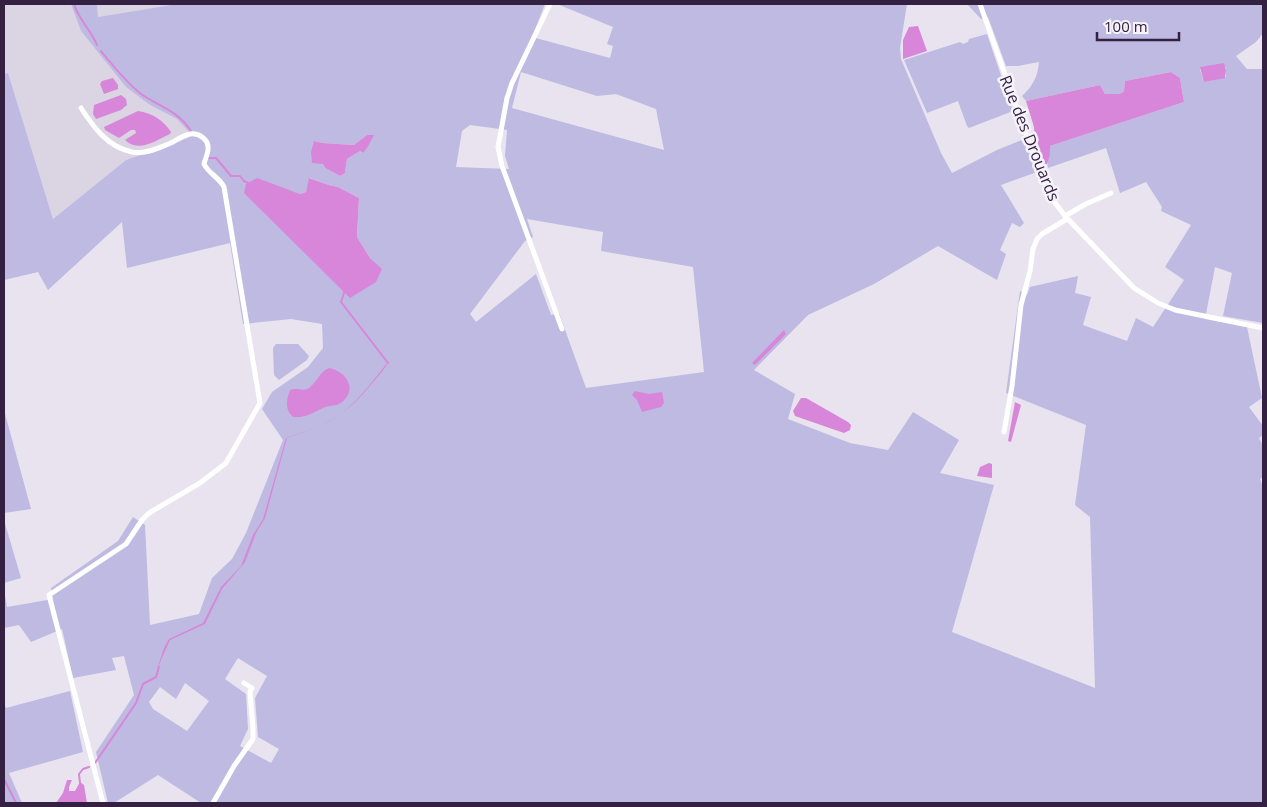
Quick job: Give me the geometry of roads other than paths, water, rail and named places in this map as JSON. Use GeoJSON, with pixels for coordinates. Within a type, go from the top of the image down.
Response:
{"type":"FeatureCollection","features":[{"type":"Feature","properties":{"kind":"street"},"geometry":{"type":"LineString","coordinates":[[550,4],[512,83],[507,98],[498,147],[502,166],[562,329]]}},
{"type":"Feature","properties":{"kind":"street","name":"Rue des Drouards"},"geometry":{"type":"LineString","coordinates":[[980,4],[1039,170],[1053,200],[1066,218],[1134,288],[1158,303],[1174,310],[1263,328]]}},
{"type":"Feature","properties":{"kind":"street"},"geometry":{"type":"LineString","coordinates":[[81,108],[101,135],[123,150],[135,153],[170,143],[189,134],[198,134],[204,138],[208,145],[204,164],[208,171],[221,182],[224,188],[260,403],[226,463],[200,483],[150,512],[142,520],[126,544],[49,595],[103,803]]}},
{"type":"Feature","properties":{"kind":"street"},"geometry":{"type":"LineString","coordinates":[[1004,432],[1011,393],[1020,305],[1037,239],[1086,204],[1111,193]]}},
{"type":"Feature","properties":{"kind":"street"},"geometry":{"type":"LineString","coordinates":[[213,803],[234,766],[253,739],[254,728],[250,692],[252,688],[244,683]]}},
{"type":"Feature","properties":{"kind":"waterway"},"geometry":{"type":"LineString","coordinates":[[74,4],[97,45]]}},
{"type":"Feature","properties":{"kind":"waterway"},"geometry":{"type":"LineString","coordinates":[[101,51],[135,89],[174,113],[191,131]]}},
{"type":"Feature","properties":{"kind":"waterway"},"geometry":{"type":"LineString","coordinates":[[209,158],[216,158],[231,176],[240,176],[250,184]]}},
{"type":"Feature","properties":{"kind":"waterway"},"geometry":{"type":"LineString","coordinates":[[345,290],[341,302],[388,363]]}},
{"type":"Feature","properties":{"kind":"waterway"},"geometry":{"type":"LineString","coordinates":[[95,763],[136,703],[143,684],[156,677],[159,667]]}},
{"type":"Feature","properties":{"kind":"waterway"},"geometry":{"type":"LineString","coordinates":[[80,783],[79,774],[83,769],[89,767]]}},
{"type":"Feature","properties":{"kind":"waterway"},"geometry":{"type":"LineString","coordinates":[[4,779],[16,803]]}}]}
